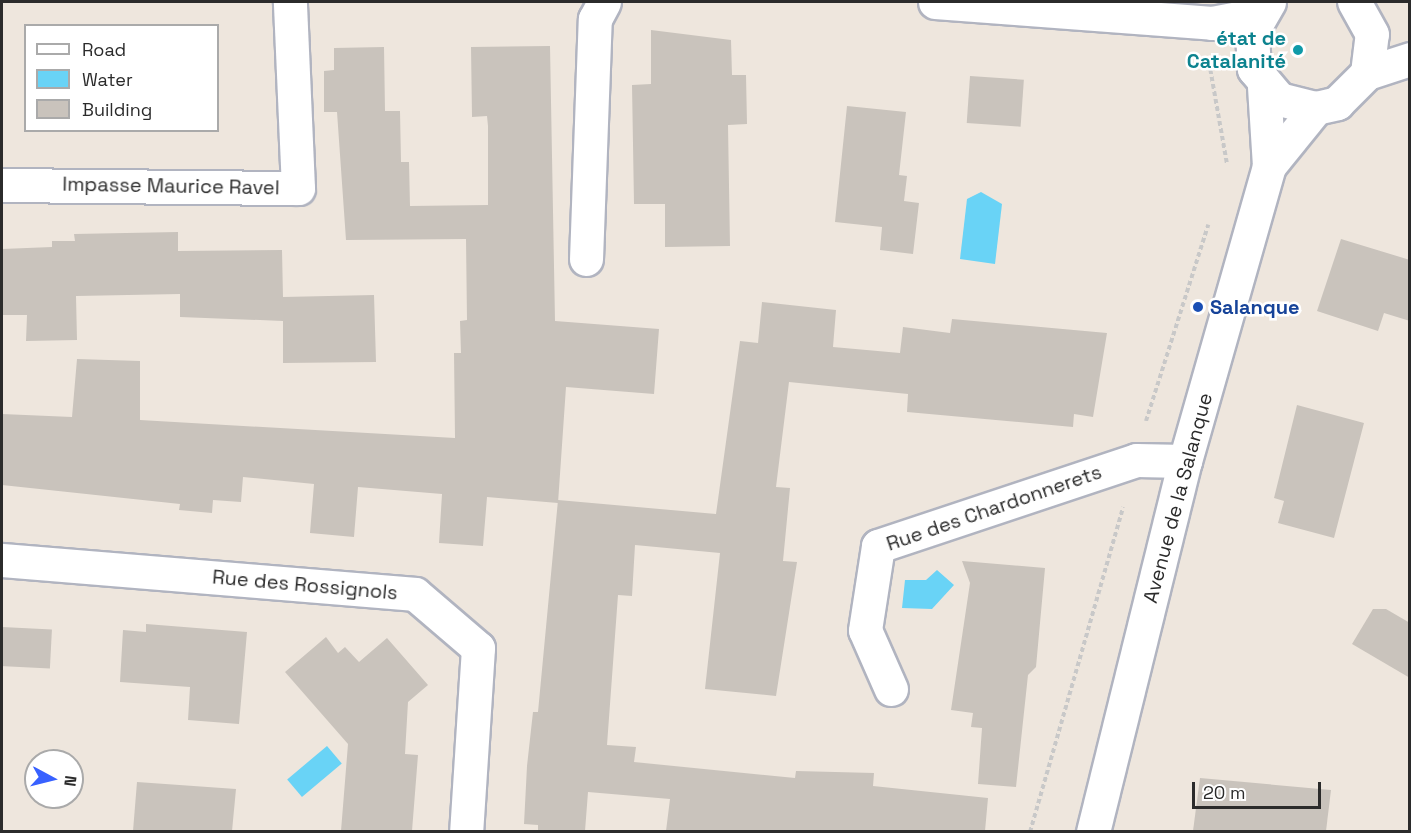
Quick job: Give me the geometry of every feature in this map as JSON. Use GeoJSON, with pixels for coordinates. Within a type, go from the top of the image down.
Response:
{"type":"FeatureCollection","features":[{"type":"Feature","properties":{"kind":"street","name":"Impasse Maurice Ravel"},"geometry":{"type":"LineString","coordinates":[[2,184],[298,188],[290,2]]}},
{"type":"Feature","properties":{"kind":"street"},"geometry":{"type":"LineString","coordinates":[[586,259],[595,19],[604,2]]}},
{"type":"Feature","properties":{"kind":"street"},"geometry":{"type":"LineString","coordinates":[[935,2],[1212,23],[1264,8]]}},
{"type":"Feature","properties":{"kind":"street"},"geometry":{"type":"LineString","coordinates":[[1354,2],[1372,34],[1410,54]]}},
{"type":"Feature","properties":{"kind":"street"},"geometry":{"type":"LineString","coordinates":[[1212,23],[1250,50],[1264,8]]}},
{"type":"Feature","properties":{"kind":"street"},"geometry":{"type":"LineString","coordinates":[[1367,73],[1372,34]]}},
{"type":"Feature","properties":{"kind":"street","name":"Avenue de la Salanque"},"geometry":{"type":"LineString","coordinates":[[1093,831],[1185,461],[1269,166],[1264,86],[1250,50]]}},
{"type":"Feature","properties":{"kind":"street"},"geometry":{"type":"LineString","coordinates":[[1264,86],[1296,107],[1317,108],[1337,103],[1367,73],[1410,59]]}},
{"type":"Feature","properties":{"kind":"street","name":"Avenue de la Salanque"},"geometry":{"type":"LineString","coordinates":[[1269,166],[1317,108]]}},
{"type":"Feature","properties":{"kind":"street","name":"Rue des Chardonnerets"},"geometry":{"type":"LineString","coordinates":[[891,689],[866,630],[878,546],[1136,460],[1185,461]]}},
{"type":"Feature","properties":{"kind":"street","name":"Rue des Rossignols"},"geometry":{"type":"LineString","coordinates":[[2,560],[415,594],[478,648],[466,831]]}},
{"type":"Feature","properties":{"kind":"path"},"geometry":{"type":"LineString","coordinates":[[1212,23],[1209,63],[1227,165],[1224,177]]}},
{"type":"Feature","properties":{"kind":"path"},"geometry":{"type":"LineString","coordinates":[[1030,831],[1136,460],[1209,222]]}},
{"type":"Feature","properties":{"kind":"water"},"geometry":{"type":"Polygon","coordinates":[[[981,192],[1002,204],[995,264],[960,259],[967,199],[981,192]]]}},
{"type":"Feature","properties":{"kind":"water"},"geometry":{"type":"Polygon","coordinates":[[[937,570],[954,585],[932,609],[902,608],[905,580],[926,580],[937,570]]]}},
{"type":"Feature","properties":{"kind":"water"},"geometry":{"type":"Polygon","coordinates":[[[327,746],[342,764],[302,797],[287,779],[327,746]]]}},
{"type":"Feature","properties":{"kind":"building"},"geometry":{"type":"Polygon","coordinates":[[[651,30],[731,40],[732,75],[746,75],[747,124],[728,125],[730,246],[665,247],[665,204],[634,204],[632,85],[651,84],[651,30]]]}},
{"type":"Feature","properties":{"kind":"building"},"geometry":{"type":"Polygon","coordinates":[[[550,46],[555,321],[659,329],[654,394],[566,387],[558,503],[487,497],[483,546],[439,543],[442,494],[358,487],[354,537],[310,533],[314,484],[243,477],[241,502],[213,500],[212,513],[179,510],[180,504],[2,485],[2,414],[72,417],[77,359],[140,361],[140,420],[455,438],[454,353],[461,353],[460,321],[467,320],[466,239],[346,240],[337,112],[324,112],[324,71],[334,70],[334,48],[384,47],[385,111],[400,111],[401,162],[409,162],[410,206],[488,205],[487,116],[472,117],[471,47],[550,46]]]}},
{"type":"Feature","properties":{"kind":"building"},"geometry":{"type":"Polygon","coordinates":[[[970,76],[1024,80],[1021,127],[967,123],[970,76]]]}},
{"type":"Feature","properties":{"kind":"building"},"geometry":{"type":"Polygon","coordinates":[[[847,106],[906,112],[899,175],[907,176],[904,201],[919,203],[913,254],[880,250],[882,227],[835,222],[847,106]]]}},
{"type":"Feature","properties":{"kind":"building"},"geometry":{"type":"Polygon","coordinates":[[[178,232],[178,251],[282,250],[283,297],[374,295],[376,362],[283,363],[283,321],[180,317],[180,294],[76,296],[77,340],[26,341],[27,315],[2,315],[2,249],[52,247],[52,241],[75,241],[74,234],[178,232]]]}},
{"type":"Feature","properties":{"kind":"building"},"geometry":{"type":"Polygon","coordinates":[[[1341,239],[1410,260],[1410,321],[1384,313],[1378,331],[1317,311],[1341,239]]]}},
{"type":"Feature","properties":{"kind":"building"},"geometry":{"type":"Polygon","coordinates":[[[762,302],[836,310],[833,347],[900,353],[903,327],[950,333],[952,319],[1107,333],[1093,417],[1074,414],[1073,427],[907,412],[908,394],[789,382],[776,487],[790,488],[783,561],[797,562],[776,696],[705,689],[720,553],[635,545],[632,596],[618,595],[607,745],[636,747],[634,762],[795,778],[796,771],[874,773],[873,786],[988,798],[985,831],[666,831],[670,799],[588,792],[585,831],[538,831],[538,825],[524,824],[527,766],[533,712],[538,712],[558,500],[716,514],[740,341],[758,343],[762,302]]]}},
{"type":"Feature","properties":{"kind":"building"},"geometry":{"type":"Polygon","coordinates":[[[1297,405],[1364,423],[1334,538],[1278,523],[1284,501],[1274,498],[1297,405]]]}},
{"type":"Feature","properties":{"kind":"building"},"geometry":{"type":"Polygon","coordinates":[[[962,561],[1045,568],[1036,667],[1028,675],[1016,787],[978,784],[982,728],[971,727],[973,713],[951,710],[970,583],[962,561]]]}},
{"type":"Feature","properties":{"kind":"building"},"geometry":{"type":"Polygon","coordinates":[[[1373,609],[1386,609],[1410,623],[1410,678],[1352,644],[1373,609]]]}},
{"type":"Feature","properties":{"kind":"building"},"geometry":{"type":"Polygon","coordinates":[[[146,624],[247,632],[239,724],[188,720],[190,687],[120,682],[123,630],[146,632],[146,624]]]}},
{"type":"Feature","properties":{"kind":"building"},"geometry":{"type":"Polygon","coordinates":[[[2,627],[52,630],[50,669],[2,666],[2,627]]]}},
{"type":"Feature","properties":{"kind":"building"},"geometry":{"type":"Polygon","coordinates":[[[326,637],[338,653],[345,647],[359,662],[387,638],[428,685],[408,702],[405,754],[418,755],[412,831],[341,831],[348,744],[285,672],[326,637]]]}},
{"type":"Feature","properties":{"kind":"building"},"geometry":{"type":"Polygon","coordinates":[[[1200,778],[1331,790],[1326,831],[1193,831],[1200,778]]]}},
{"type":"Feature","properties":{"kind":"building"},"geometry":{"type":"Polygon","coordinates":[[[137,782],[236,789],[232,831],[133,831],[137,782]]]}},
{"type":"Feature","properties":{"kind":"place","name":"état de Catalanité"},"geometry":{"type":"Point","coordinates":[1298,50]}},
{"type":"Feature","properties":{"kind":"place","name":"Salanque"},"geometry":{"type":"Point","coordinates":[1198,307]}}]}
